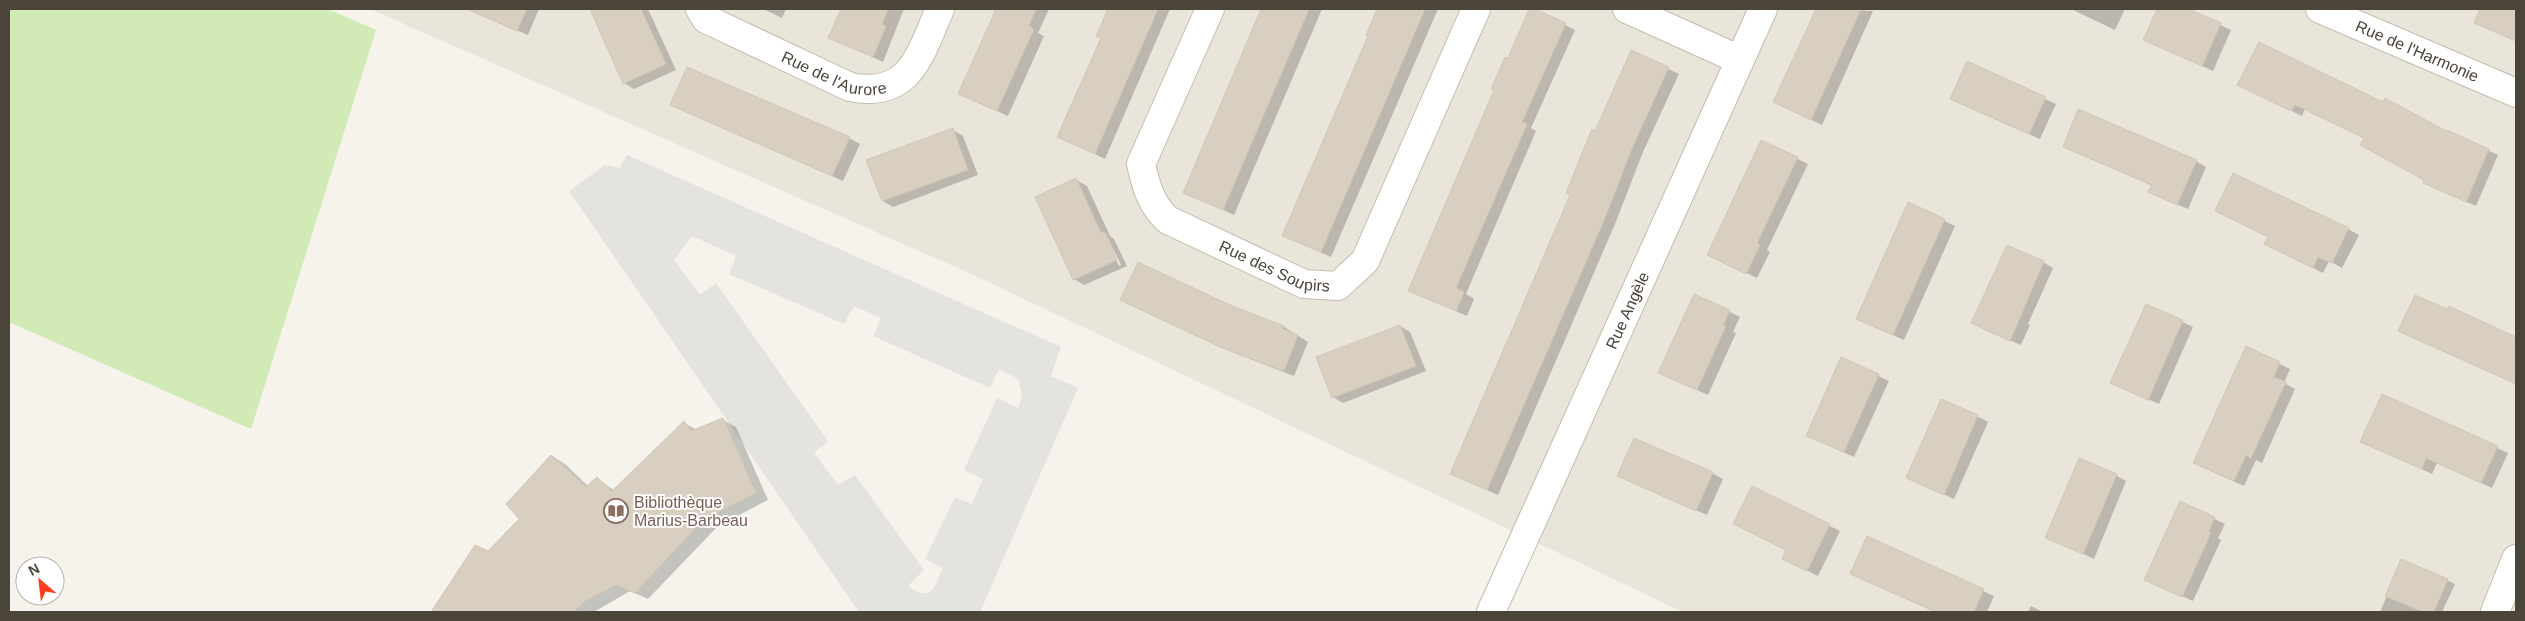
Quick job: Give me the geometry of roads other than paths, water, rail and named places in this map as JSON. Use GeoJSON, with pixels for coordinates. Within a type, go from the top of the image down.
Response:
{"type":"FeatureCollection","features":[{"type":"Feature","properties":{"kind":"street","name":"Rue de l'Aurore"},"geometry":{"type":"LineString","coordinates":[[700,9],[706,19],[850,87],[866,90],[896,83],[913,69],[940,9]]}},
{"type":"Feature","properties":{"kind":"street","name":"Rue des Soupirs"},"geometry":{"type":"LineString","coordinates":[[1210,9],[1141,164],[1147,191],[1160,213],[1168,220],[1304,284],[1338,286],[1365,262],[1476,9]]}},
{"type":"Feature","properties":{"kind":"street"},"geometry":{"type":"LineString","coordinates":[[1627,9],[1740,60]]}},
{"type":"Feature","properties":{"kind":"street","name":"Rue Angèle"},"geometry":{"type":"LineString","coordinates":[[1491,612],[1763,9]]}},
{"type":"Feature","properties":{"kind":"street","name":"Rue de l'Harmonie"},"geometry":{"type":"LineString","coordinates":[[2320,9],[2516,93]]}},
{"type":"Feature","properties":{"kind":"street"},"geometry":{"type":"LineString","coordinates":[[2495,612],[2516,559]]}},
{"type":"Feature","properties":{"kind":"place","name":"Bibliothèque Marius-Barbeau"},"geometry":{"type":"Point","coordinates":[616,511]}}]}
